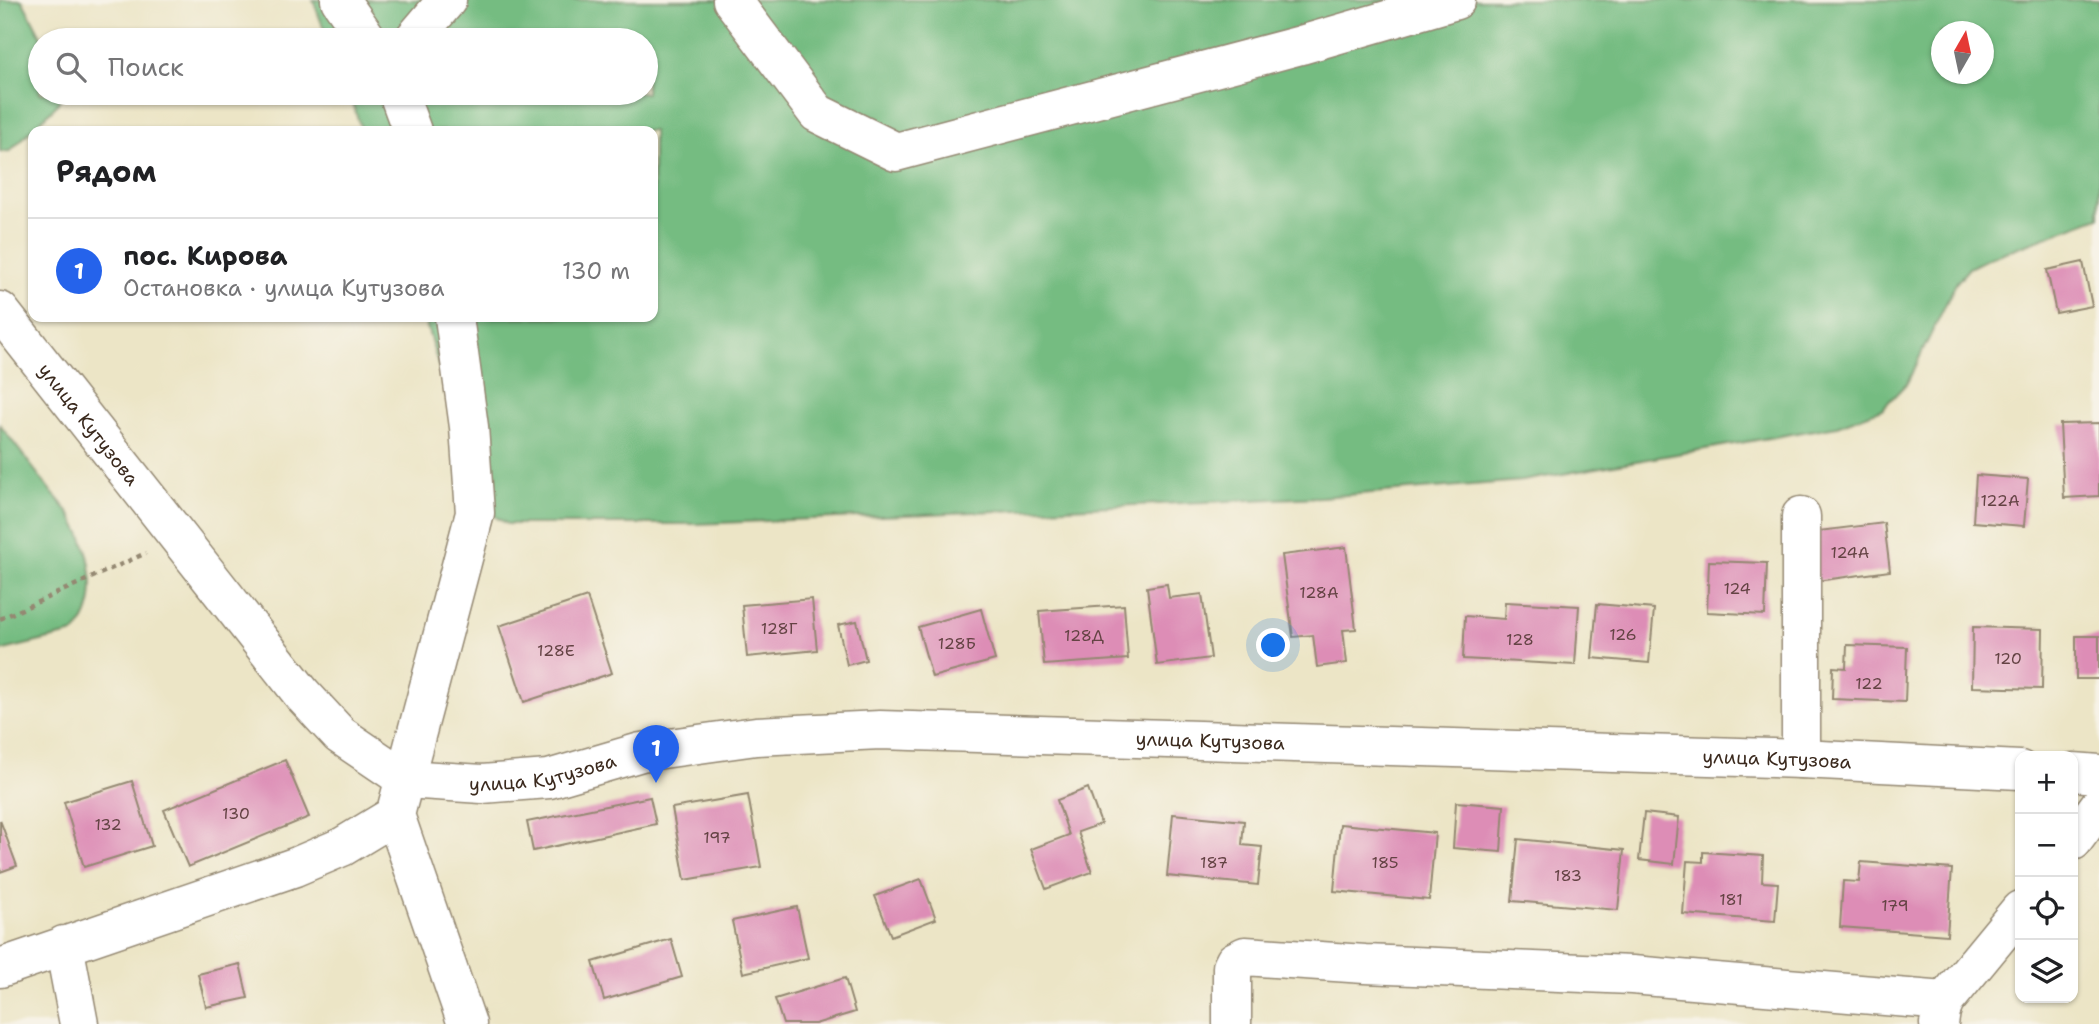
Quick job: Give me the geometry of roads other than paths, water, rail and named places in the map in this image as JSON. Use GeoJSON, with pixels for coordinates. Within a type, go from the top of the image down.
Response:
{"type":"FeatureCollection","features":[{"type":"Feature","properties":{"kind":"main road"},"geometry":{"type":"LineString","coordinates":[[341,0],[360,28]]}},
{"type":"Feature","properties":{"kind":"main road"},"geometry":{"type":"LineString","coordinates":[[423,28],[447,0]]}},
{"type":"Feature","properties":{"kind":"main road"},"geometry":{"type":"LineString","coordinates":[[732,0],[817,113],[896,152],[1287,49],[1456,0]]}},
{"type":"Feature","properties":{"kind":"main road"},"geometry":{"type":"LineString","coordinates":[[402,105],[410,126]]}},
{"type":"Feature","properties":{"kind":"main road","name":"улица Кутузова"},"geometry":{"type":"LineString","coordinates":[[0,311],[302,694],[400,797],[482,784],[549,779],[641,752],[756,736],[880,730],[1801,759],[2015,770]]}},
{"type":"Feature","properties":{"kind":"main road"},"geometry":{"type":"LineString","coordinates":[[455,322],[468,426],[475,513],[400,797],[467,1024]]}},
{"type":"Feature","properties":{"kind":"main road"},"geometry":{"type":"LineString","coordinates":[[1801,516],[1801,759]]}},
{"type":"Feature","properties":{"kind":"main road"},"geometry":{"type":"LineString","coordinates":[[2078,772],[2099,774]]}},
{"type":"Feature","properties":{"kind":"main road"},"geometry":{"type":"LineString","coordinates":[[0,968],[295,867],[342,847],[400,797]]}},
{"type":"Feature","properties":{"kind":"main road"},"geometry":{"type":"LineString","coordinates":[[2078,834],[2099,806]]}},
{"type":"Feature","properties":{"kind":"main road"},"geometry":{"type":"LineString","coordinates":[[1231,1024],[1232,967],[1245,956],[1365,964],[1632,975],[1942,1012],[2015,917]]}},
{"type":"Feature","properties":{"kind":"main road"},"geometry":{"type":"LineString","coordinates":[[64,945],[79,1024]]}},
{"type":"Feature","properties":{"kind":"place","name":"пос. Кирова"},"geometry":{"type":"Point","coordinates":[656,783]}}]}
